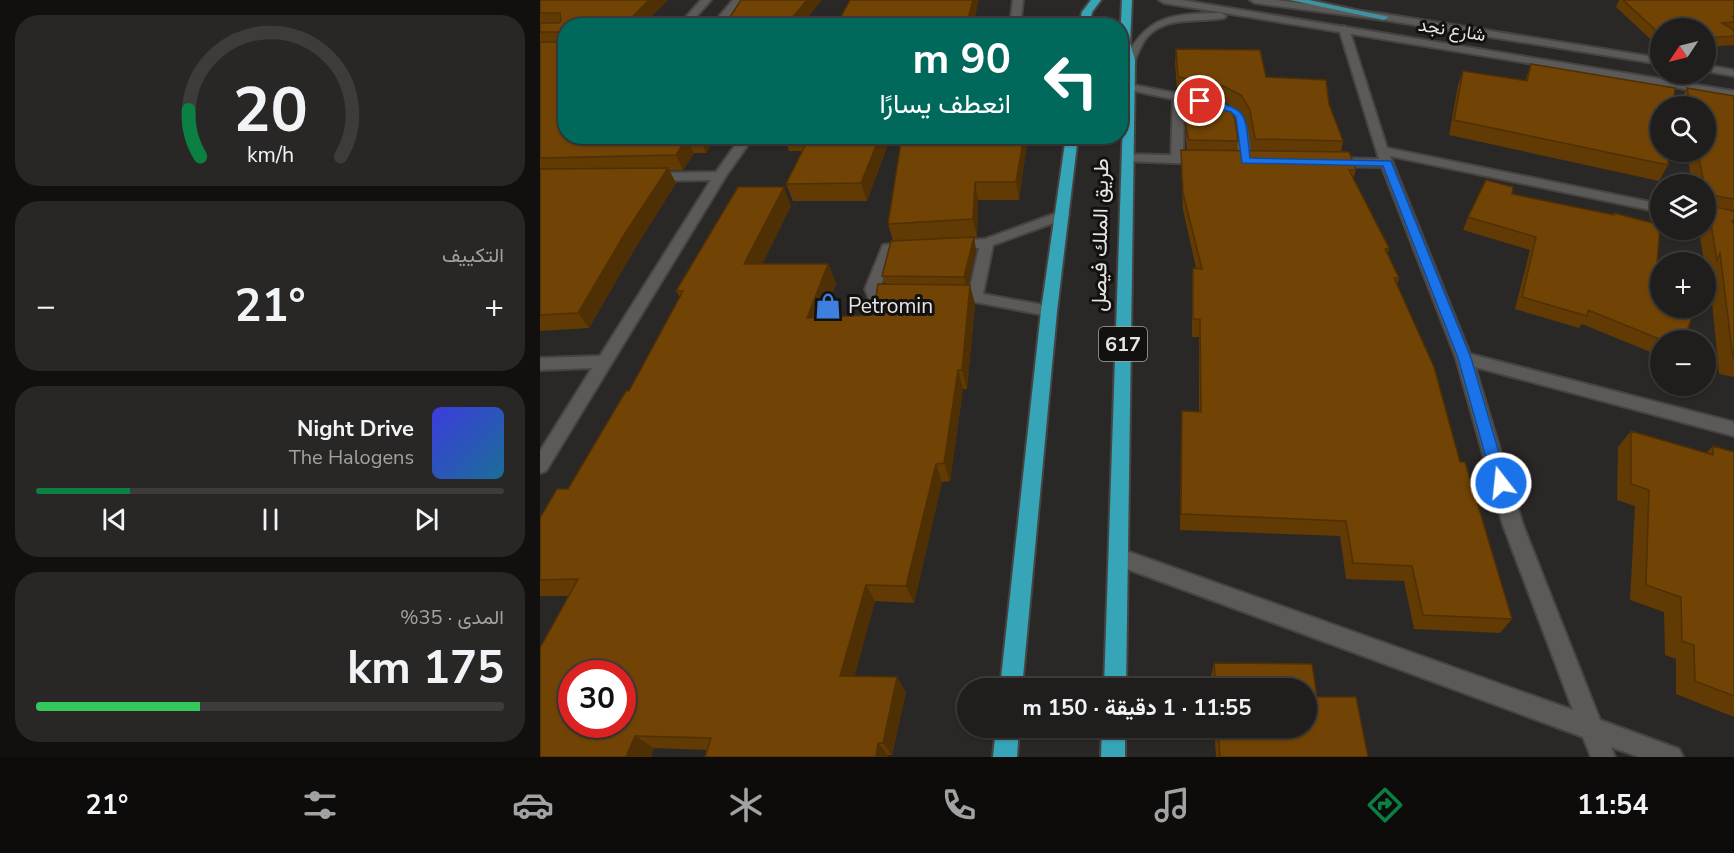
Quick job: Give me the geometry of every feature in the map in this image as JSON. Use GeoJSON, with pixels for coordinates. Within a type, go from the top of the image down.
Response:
{"type":"FeatureCollection","features":[{"type":"Feature","properties":{"kind":"highway"},"geometry":{"type":"LineString","coordinates":[[1083,0],[1087,12]]}},
{"type":"Feature","properties":{"kind":"highway"},"geometry":{"type":"LineString","coordinates":[[1085,18],[1096,0]]}},
{"type":"Feature","properties":{"kind":"highway","name":"طريق الملك فيصل"},"geometry":{"type":"LineString","coordinates":[[1126,18],[1127,0]]}},
{"type":"Feature","properties":{"kind":"highway","name":"طريق الملك فيصل"},"geometry":{"type":"LineString","coordinates":[[1128,53],[1130,60],[1128,122]]}},
{"type":"Feature","properties":{"kind":"highway","name":"طريق الملك فيصل"},"geometry":{"type":"LineString","coordinates":[[1012,678],[1049,311],[1071,144]]}},
{"type":"Feature","properties":{"kind":"highway","name":"طريق الملك فيصل"},"geometry":{"type":"LineString","coordinates":[[1115,678],[1127,144]]}},
{"type":"Feature","properties":{"kind":"highway"},"geometry":{"type":"LineString","coordinates":[[1005,757],[1007,738]]}},
{"type":"Feature","properties":{"kind":"highway"},"geometry":{"type":"LineString","coordinates":[[1113,757],[1114,738]]}},
{"type":"Feature","properties":{"kind":"main road"},"geometry":{"type":"LineString","coordinates":[[1295,0],[1384,17]]}},
{"type":"Feature","properties":{"kind":"street"},"geometry":{"type":"LineString","coordinates":[[689,18],[706,0]]}},
{"type":"Feature","properties":{"kind":"street"},"geometry":{"type":"LineString","coordinates":[[722,18],[738,0]]}},
{"type":"Feature","properties":{"kind":"street"},"geometry":{"type":"LineString","coordinates":[[1016,18],[1018,0]]}},
{"type":"Feature","properties":{"kind":"street","name":"شارع نجد"},"geometry":{"type":"LineString","coordinates":[[1164,0],[1734,94]]}},
{"type":"Feature","properties":{"kind":"street","name":"شارع نجد"},"geometry":{"type":"LineString","coordinates":[[1255,0],[1384,17],[1650,59]]}},
{"type":"Feature","properties":{"kind":"street"},"geometry":{"type":"LineString","coordinates":[[1130,60],[1146,32],[1174,21],[1208,16],[1272,17]]}},
{"type":"Feature","properties":{"kind":"street"},"geometry":{"type":"LineString","coordinates":[[1344,30],[1385,157],[1464,358],[1513,525],[1603,757]]}},
{"type":"Feature","properties":{"kind":"street"},"geometry":{"type":"LineString","coordinates":[[1716,70],[1734,73]]}},
{"type":"Feature","properties":{"kind":"street"},"geometry":{"type":"LineString","coordinates":[[1129,87],[1234,110],[1240,117],[1245,161]]}},
{"type":"Feature","properties":{"kind":"street"},"geometry":{"type":"LineString","coordinates":[[1177,159],[1179,97]]}},
{"type":"Feature","properties":{"kind":"street"},"geometry":{"type":"LineString","coordinates":[[540,466],[720,176],[742,144]]}},
{"type":"Feature","properties":{"kind":"street"},"geometry":{"type":"LineString","coordinates":[[1316,162],[1385,157],[1650,206]]}},
{"type":"Feature","properties":{"kind":"street"},"geometry":{"type":"LineString","coordinates":[[1127,158],[1211,160]]}},
{"type":"Feature","properties":{"kind":"street"},"geometry":{"type":"LineString","coordinates":[[641,177],[720,176]]}},
{"type":"Feature","properties":{"kind":"street"},"geometry":{"type":"LineString","coordinates":[[942,245],[987,243],[1062,215]]}},
{"type":"Feature","properties":{"kind":"street"},"geometry":{"type":"LineString","coordinates":[[987,243],[969,297],[1049,311]]}},
{"type":"Feature","properties":{"kind":"street"},"geometry":{"type":"LineString","coordinates":[[919,297],[874,295],[872,289],[888,248],[920,245]]}},
{"type":"Feature","properties":{"kind":"street"},"geometry":{"type":"LineString","coordinates":[[1464,358],[1734,429]]}},
{"type":"Feature","properties":{"kind":"street"},"geometry":{"type":"LineString","coordinates":[[540,364],[604,363]]}},
{"type":"Feature","properties":{"kind":"street"},"geometry":{"type":"LineString","coordinates":[[1118,557],[1591,726],[1671,757]]}},
{"type":"Feature","properties":{"kind":"building"},"geometry":{"type":"Polygon","coordinates":[[[540,0],[649,0],[631,18],[561,18],[560,13],[540,13],[540,0]]]}},
{"type":"Feature","properties":{"kind":"building"},"geometry":{"type":"Polygon","coordinates":[[[741,0],[807,0],[792,18],[729,18],[741,0]]]}},
{"type":"Feature","properties":{"kind":"building"},"geometry":{"type":"Polygon","coordinates":[[[850,0],[973,0],[968,18],[840,18],[850,0]]]}},
{"type":"Feature","properties":{"kind":"building"},"geometry":{"type":"Polygon","coordinates":[[[1623,0],[1734,0],[1734,22],[1722,23],[1734,30],[1734,36],[1716,37],[1716,18],[1650,18],[1650,25],[1623,0]]]}},
{"type":"Feature","properties":{"kind":"building"},"geometry":{"type":"Polygon","coordinates":[[[540,23],[558,23],[558,32],[540,32],[540,23]]]}},
{"type":"Feature","properties":{"kind":"building"},"geometry":{"type":"Polygon","coordinates":[[[540,42],[558,42],[558,144],[683,144],[676,155],[540,158],[540,42]]]}},
{"type":"Feature","properties":{"kind":"building"},"geometry":{"type":"Polygon","coordinates":[[[1176,49],[1260,50],[1266,77],[1326,80],[1329,104],[1343,141],[1255,139],[1250,110],[1241,95],[1223,86],[1178,77],[1176,49]]]}},
{"type":"Feature","properties":{"kind":"building"},"geometry":{"type":"Polygon","coordinates":[[[1531,64],[1675,88],[1674,96],[1650,96],[1650,161],[1454,120],[1463,71],[1527,81],[1531,64]]]}},
{"type":"Feature","properties":{"kind":"building"},"geometry":{"type":"Polygon","coordinates":[[[1687,88],[1734,96],[1734,199],[1716,196],[1716,174],[1702,174],[1700,162],[1716,162],[1716,96],[1689,96],[1687,88]]]}},
{"type":"Feature","properties":{"kind":"building"},"geometry":{"type":"Polygon","coordinates":[[[1187,92],[1214,97],[1229,105],[1235,120],[1238,141],[1189,140],[1186,127],[1187,92]]]}},
{"type":"Feature","properties":{"kind":"building"},"geometry":{"type":"Polygon","coordinates":[[[806,144],[877,144],[861,183],[786,184],[806,144]]]}},
{"type":"Feature","properties":{"kind":"building"},"geometry":{"type":"Polygon","coordinates":[[[901,144],[1023,144],[1016,182],[975,182],[973,219],[888,224],[901,144]]]}},
{"type":"Feature","properties":{"kind":"building"},"geometry":{"type":"Polygon","coordinates":[[[1181,150],[1349,152],[1356,170],[1349,170],[1389,248],[1385,249],[1399,278],[1394,278],[1434,367],[1460,462],[1465,462],[1512,619],[1423,615],[1412,566],[1353,563],[1346,521],[1181,514],[1182,411],[1201,412],[1200,319],[1193,319],[1193,268],[1202,269],[1183,193],[1181,150]]]}},
{"type":"Feature","properties":{"kind":"building"},"geometry":{"type":"Polygon","coordinates":[[[668,168],[624,235],[578,313],[540,315],[540,169],[668,168]]]}},
{"type":"Feature","properties":{"kind":"building"},"geometry":{"type":"Polygon","coordinates":[[[1486,180],[1513,187],[1512,194],[1614,215],[1614,213],[1650,222],[1650,240],[1659,240],[1658,252],[1650,252],[1650,318],[1692,318],[1687,330],[1650,330],[1650,335],[1588,310],[1587,316],[1522,297],[1536,237],[1468,217],[1486,180]]]}},
{"type":"Feature","properties":{"kind":"building"},"geometry":{"type":"Polygon","coordinates":[[[738,187],[784,187],[744,264],[828,264],[807,318],[873,315],[878,284],[970,285],[962,370],[958,370],[944,463],[936,464],[906,586],[866,585],[840,676],[897,677],[883,743],[878,743],[876,757],[705,757],[711,738],[636,736],[636,660],[558,660],[558,738],[634,738],[626,757],[540,757],[540,648],[578,579],[540,580],[540,518],[557,489],[568,489],[626,391],[629,391],[683,291],[676,291],[738,187]]]}},
{"type":"Feature","properties":{"kind":"building"},"geometry":{"type":"Polygon","coordinates":[[[1716,207],[1734,211],[1732,222],[1734,223],[1734,358],[1720,253],[1717,260],[1714,240],[1716,240],[1716,207]]]}},
{"type":"Feature","properties":{"kind":"building"},"geometry":{"type":"Polygon","coordinates":[[[974,237],[964,277],[882,276],[891,241],[974,237]]]}},
{"type":"Feature","properties":{"kind":"building"},"geometry":{"type":"Polygon","coordinates":[[[1631,431],[1713,455],[1713,446],[1734,452],[1734,696],[1695,681],[1694,645],[1682,641],[1681,597],[1646,585],[1649,490],[1631,484],[1631,431]]]}},
{"type":"Feature","properties":{"kind":"building"},"geometry":{"type":"Polygon","coordinates":[[[1214,663],[1312,664],[1314,678],[1215,678],[1214,663]]]}},
{"type":"Feature","properties":{"kind":"building"},"geometry":{"type":"Polygon","coordinates":[[[1317,697],[1356,697],[1368,757],[1220,757],[1219,738],[1317,738],[1317,697]]]}},
{"type":"Feature","properties":{"kind":"place","name":"Petromin"},"geometry":{"type":"Point","coordinates":[828,306]}},
{"type":"Feature","properties":{"kind":"route"},"geometry":{"type":"LineString","coordinates":[[1200,101],[1234,110],[1240,117],[1245,160],[1387,163],[1464,358],[1501,483]]}}]}
